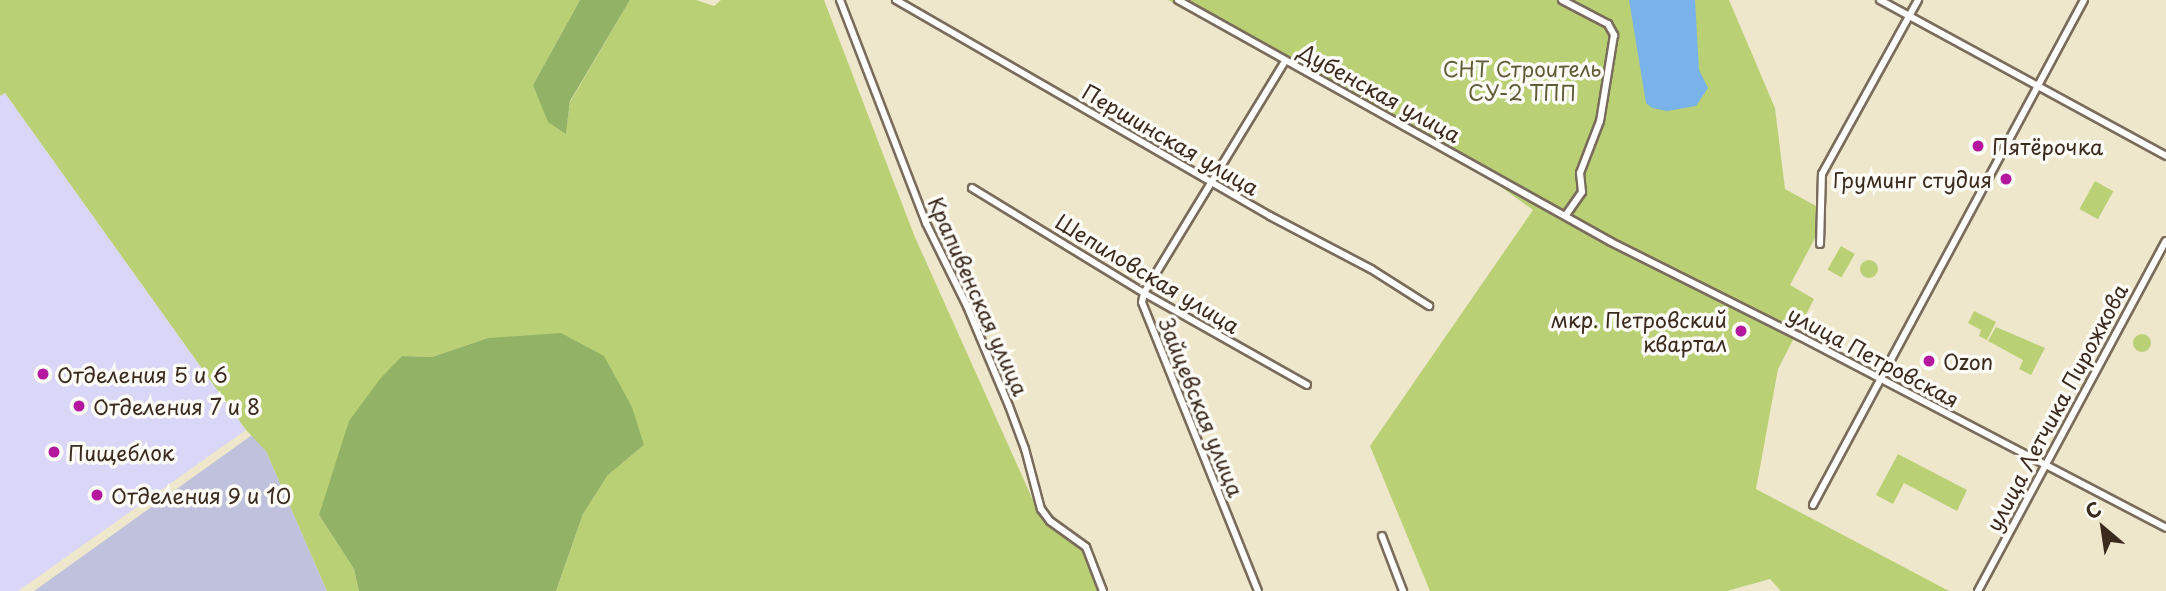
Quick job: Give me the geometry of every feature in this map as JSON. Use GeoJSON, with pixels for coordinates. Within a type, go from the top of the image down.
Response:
{"type":"FeatureCollection","features":[{"type":"Feature","properties":{"kind":"street","name":"Крапивенская улица"},"geometry":{"type":"LineString","coordinates":[[841,0],[930,234],[967,306],[1026,449],[1041,509],[1051,521],[1086,547],[1103,591]]}},
{"type":"Feature","properties":{"kind":"street","name":"Першинская улица"},"geometry":{"type":"LineString","coordinates":[[896,0],[1211,182],[1371,269],[1429,306]]}},
{"type":"Feature","properties":{"kind":"street","name":"Дубенская улица"},"geometry":{"type":"LineString","coordinates":[[1178,0],[1566,215]]}},
{"type":"Feature","properties":{"kind":"street"},"geometry":{"type":"LineString","coordinates":[[1562,0],[1608,24],[1614,35],[1600,121],[1580,173],[1582,192],[1566,215]]}},
{"type":"Feature","properties":{"kind":"street"},"geometry":{"type":"LineString","coordinates":[[1880,0],[2166,156]]}},
{"type":"Feature","properties":{"kind":"street"},"geometry":{"type":"LineString","coordinates":[[1819,244],[1822,174],[1918,0]]}},
{"type":"Feature","properties":{"kind":"street"},"geometry":{"type":"LineString","coordinates":[[1813,506],[2084,0]]}},
{"type":"Feature","properties":{"kind":"street"},"geometry":{"type":"LineString","coordinates":[[1144,293],[1285,61]]}},
{"type":"Feature","properties":{"kind":"street","name":"Шепиловская улица"},"geometry":{"type":"LineString","coordinates":[[972,188],[1144,293],[1307,385]]}},
{"type":"Feature","properties":{"kind":"street","name":"улица Петровская"},"geometry":{"type":"LineString","coordinates":[[1566,215],[1658,267],[2166,528]]}},
{"type":"Feature","properties":{"kind":"street","name":"улица Летчика Пирожкова"},"geometry":{"type":"LineString","coordinates":[[1978,591],[2166,241]]}},
{"type":"Feature","properties":{"kind":"street","name":"Зайцевская улица"},"geometry":{"type":"LineString","coordinates":[[1144,293],[1142,302],[1145,317],[1258,591]]}},
{"type":"Feature","properties":{"kind":"street"},"geometry":{"type":"LineString","coordinates":[[1382,536],[1403,591]]}},
{"type":"Feature","properties":{"kind":"shaded area"},"geometry":{"type":"Polygon","coordinates":[[[5,93],[246,430],[18,591],[0,591],[0,96],[5,93]]]}},
{"type":"Feature","properties":{"kind":"shaded area"},"geometry":{"type":"Polygon","coordinates":[[[252,435],[266,451],[327,591],[34,591],[252,435]]]}},
{"type":"Feature","properties":{"kind":"green space"},"geometry":{"type":"Polygon","coordinates":[[[0,0],[580,0],[533,85],[566,133],[570,102],[630,0],[696,0],[714,6],[721,0],[824,0],[914,235],[1041,518],[1076,540],[1082,548],[1098,591],[556,591],[583,514],[608,475],[644,445],[488,338],[432,357],[402,356],[319,515],[354,569],[359,591],[327,591],[266,451],[246,430],[5,93],[0,96],[0,0]]]}},
{"type":"Feature","properties":{"kind":"green space"},"geometry":{"type":"Polygon","coordinates":[[[580,0],[630,0],[570,101],[566,134],[548,122],[533,85],[580,0]]]}},
{"type":"Feature","properties":{"kind":"green space","name":"СНТ Строитель СУ-2 ТПП"},"geometry":{"type":"Polygon","coordinates":[[[1168,0],[1729,0],[1775,108],[1785,189],[1816,206],[1815,238],[1790,285],[1814,299],[1778,369],[1756,489],[1949,591],[1781,591],[1770,579],[1727,591],[1430,591],[1370,446],[1533,210],[1473,167],[1168,0]]]}},
{"type":"Feature","properties":{"kind":"green space"},"geometry":{"type":"Polygon","coordinates":[[[2095,181],[2113,191],[2098,219],[2079,209],[2095,181]]]}},
{"type":"Feature","properties":{"kind":"green space"},"geometry":{"type":"Polygon","coordinates":[[[1841,246],[1855,254],[1841,277],[1828,269],[1841,246]]]}},
{"type":"Feature","properties":{"kind":"green space"},"geometry":{"type":"Polygon","coordinates":[[[1869,260],[1875,263],[1878,269],[1875,275],[1869,278],[1863,275],[1860,269],[1863,263],[1869,260]]]}},
{"type":"Feature","properties":{"kind":"green space"},"geometry":{"type":"Polygon","coordinates":[[[1974,311],[1996,322],[1987,340],[1979,336],[1981,330],[1968,323],[1974,311]]]}},
{"type":"Feature","properties":{"kind":"green space"},"geometry":{"type":"Polygon","coordinates":[[[1996,327],[2045,348],[2031,375],[2019,369],[2023,360],[1988,341],[1996,327]]]}},
{"type":"Feature","properties":{"kind":"green space"},"geometry":{"type":"Polygon","coordinates":[[[561,333],[604,356],[632,407],[644,445],[608,475],[583,514],[556,591],[359,591],[354,569],[319,515],[349,421],[380,379],[402,356],[432,357],[488,338],[561,333]]]}},
{"type":"Feature","properties":{"kind":"green space"},"geometry":{"type":"Polygon","coordinates":[[[2138,334],[2146,334],[2151,343],[2149,350],[2138,352],[2133,347],[2133,339],[2138,334]]]}},
{"type":"Feature","properties":{"kind":"green space"},"geometry":{"type":"Polygon","coordinates":[[[1898,454],[1967,490],[1957,511],[1904,483],[1893,504],[1876,495],[1898,454]]]}},
{"type":"Feature","properties":{"kind":"water"},"geometry":{"type":"Polygon","coordinates":[[[1629,0],[1695,0],[1699,70],[1708,88],[1696,106],[1667,111],[1652,108],[1646,103],[1629,0]]]}},
{"type":"Feature","properties":{"kind":"place","name":"Пятёрочка"},"geometry":{"type":"Point","coordinates":[1978,146]}},
{"type":"Feature","properties":{"kind":"place","name":"Груминг студия"},"geometry":{"type":"Point","coordinates":[2006,179]}},
{"type":"Feature","properties":{"kind":"place","name":"мкр. Петровский квартал"},"geometry":{"type":"Point","coordinates":[1741,331]}},
{"type":"Feature","properties":{"kind":"place","name":"Ozon"},"geometry":{"type":"Point","coordinates":[1929,361]}},
{"type":"Feature","properties":{"kind":"place","name":"Отделения 5 и 6"},"geometry":{"type":"Point","coordinates":[43,374]}},
{"type":"Feature","properties":{"kind":"place","name":"Отделения 7 и 8"},"geometry":{"type":"Point","coordinates":[79,406]}},
{"type":"Feature","properties":{"kind":"place","name":"Пищеблок"},"geometry":{"type":"Point","coordinates":[54,452]}},
{"type":"Feature","properties":{"kind":"place","name":"Отделения 9 и 10"},"geometry":{"type":"Point","coordinates":[97,495]}}]}
